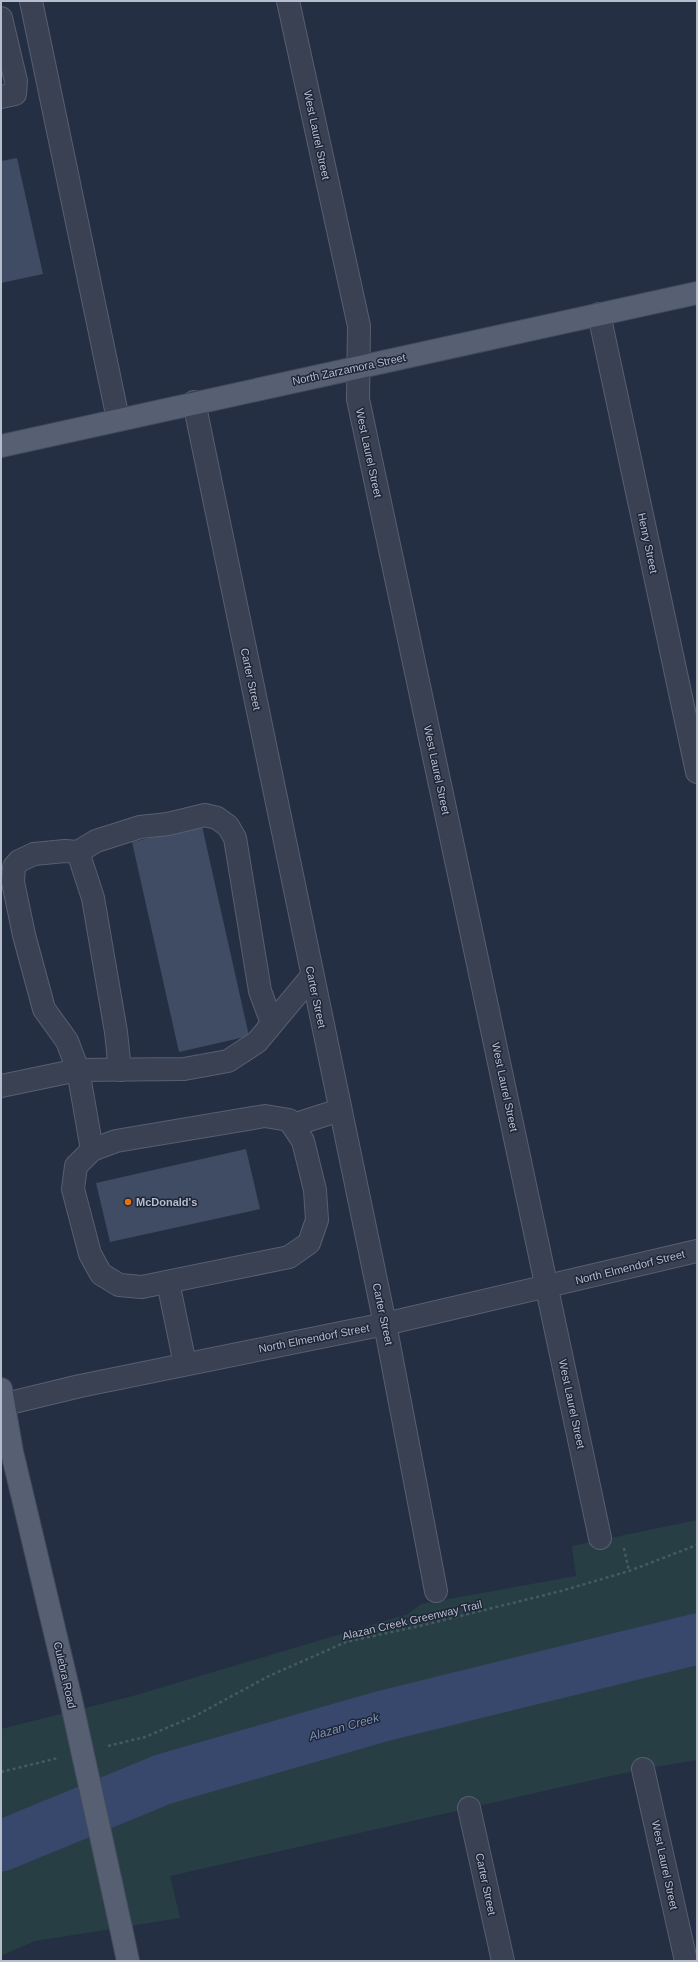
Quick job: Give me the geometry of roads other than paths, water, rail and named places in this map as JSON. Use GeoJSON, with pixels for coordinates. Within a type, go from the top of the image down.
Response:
{"type":"FeatureCollection","features":[{"type":"Feature","properties":{"kind":"main road","name":"North Zarzamora Street"},"geometry":{"type":"LineString","coordinates":[[1,446],[194,402],[697,293]]}},
{"type":"Feature","properties":{"kind":"main road","name":"Culebra Road"},"geometry":{"type":"LineString","coordinates":[[2,1400],[12,1452],[71,1700],[128,1961]]}},
{"type":"Feature","properties":{"kind":"street"},"geometry":{"type":"LineString","coordinates":[[31,1],[118,419]]}},
{"type":"Feature","properties":{"kind":"street","name":"West Laurel Street"},"geometry":{"type":"LineString","coordinates":[[288,1],[359,326],[358,399],[600,1538]]}},
{"type":"Feature","properties":{"kind":"street"},"geometry":{"type":"LineString","coordinates":[[1,18],[16,82],[15,94],[1,97]]}},
{"type":"Feature","properties":{"kind":"street","name":"Henry Street"},"geometry":{"type":"LineString","coordinates":[[599,314],[697,772]]}},
{"type":"Feature","properties":{"kind":"street","name":"Carter Street"},"geometry":{"type":"LineString","coordinates":[[194,402],[385,1324],[436,1591]]}},
{"type":"Feature","properties":{"kind":"street"},"geometry":{"type":"LineString","coordinates":[[92,1150],[78,1070],[67,1040],[44,1009],[24,935],[13,882],[14,867],[19,861],[34,854],[65,851],[78,852],[96,841],[140,827],[168,824],[205,815],[218,818],[228,826],[235,838],[260,991],[272,1023]]}},
{"type":"Feature","properties":{"kind":"street"},"geometry":{"type":"LineString","coordinates":[[78,852],[93,898],[116,1032],[120,1070]]}},
{"type":"Feature","properties":{"kind":"street"},"geometry":{"type":"LineString","coordinates":[[1,1086],[78,1070],[184,1069],[228,1061],[257,1042],[312,976]]}},
{"type":"Feature","properties":{"kind":"street"},"geometry":{"type":"LineString","coordinates":[[293,1125],[340,1110]]}},
{"type":"Feature","properties":{"kind":"street"},"geometry":{"type":"LineString","coordinates":[[265,1116],[289,1120],[293,1125],[303,1142],[315,1190],[317,1220],[309,1243],[290,1257],[142,1288],[119,1285],[101,1274],[90,1254],[73,1189],[76,1166],[92,1150],[116,1141],[265,1116]]}},
{"type":"Feature","properties":{"kind":"street","name":"North Elmendorf Street"},"geometry":{"type":"LineString","coordinates":[[2,1400],[385,1324],[547,1287],[697,1250]]}},
{"type":"Feature","properties":{"kind":"street"},"geometry":{"type":"LineString","coordinates":[[168,1282],[186,1364]]}},
{"type":"Feature","properties":{"kind":"street","name":"West Laurel Street"},"geometry":{"type":"LineString","coordinates":[[643,1769],[686,1961]]}},
{"type":"Feature","properties":{"kind":"street","name":"Carter Street"},"geometry":{"type":"LineString","coordinates":[[469,1808],[503,1961]]}},
{"type":"Feature","properties":{"kind":"waterway","name":"Alazan Creek"},"geometry":{"type":"LineString","coordinates":[[1,1846],[164,1779],[383,1716],[697,1639]]}},
{"type":"Feature","properties":{"kind":"place","name":"McDonald's"},"geometry":{"type":"Point","coordinates":[128,1202]}}]}
